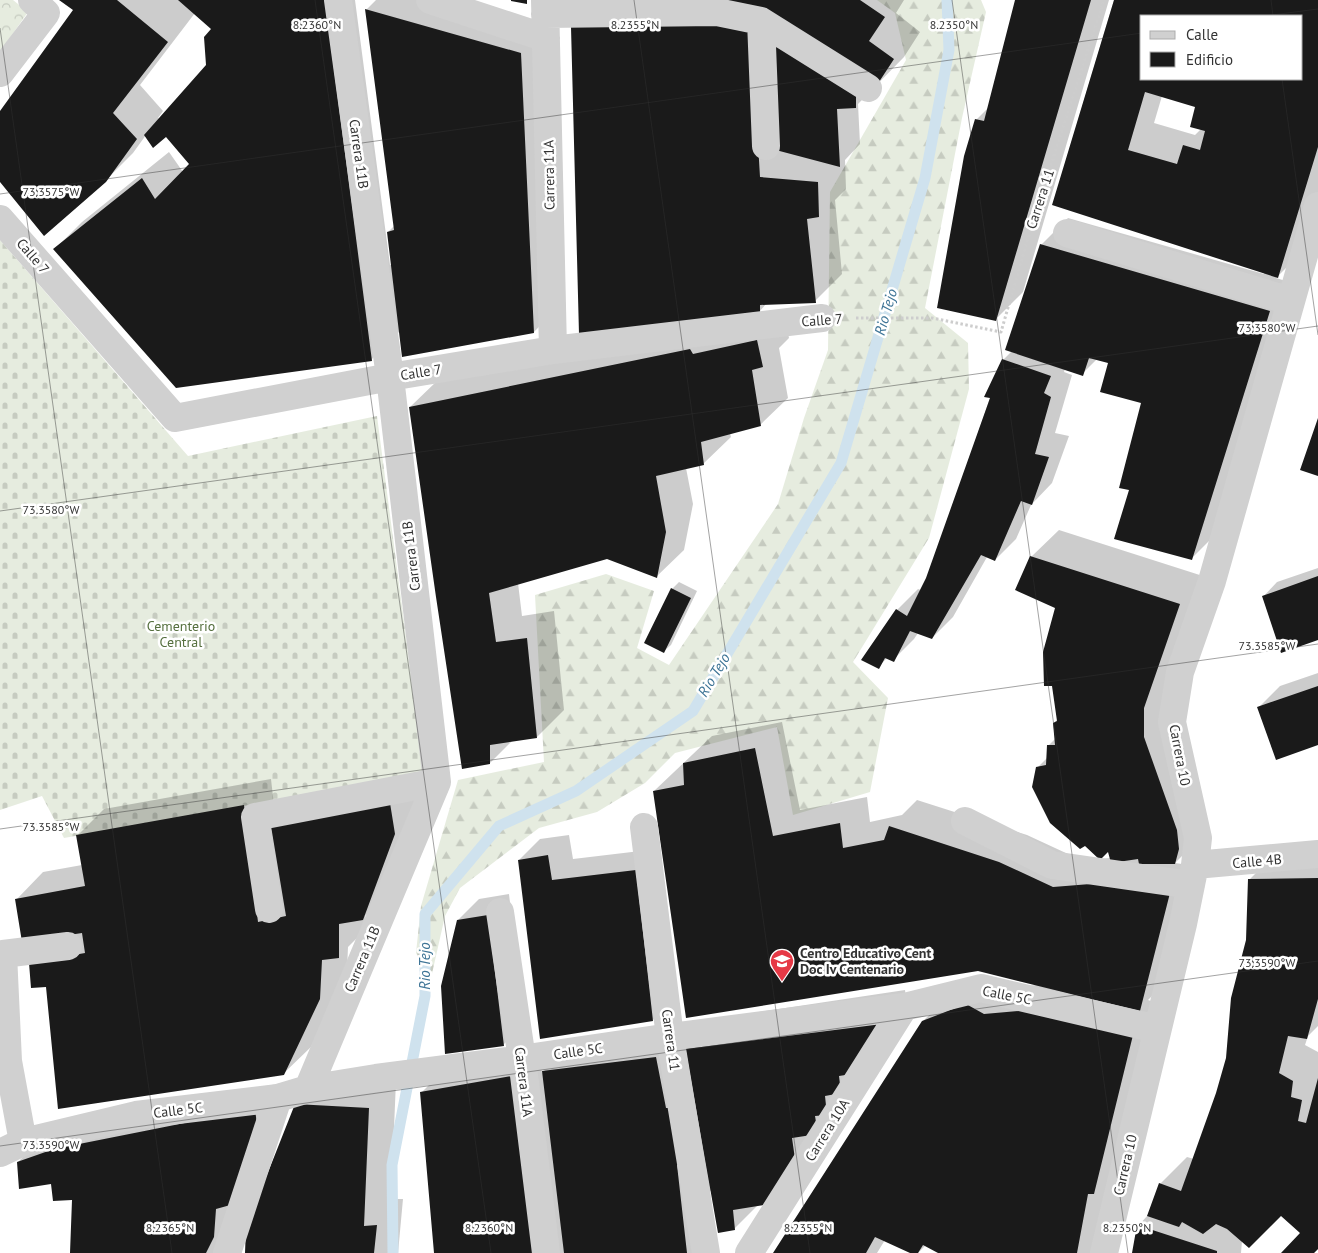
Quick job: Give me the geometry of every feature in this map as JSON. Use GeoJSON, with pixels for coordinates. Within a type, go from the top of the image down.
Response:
{"type":"FeatureCollection","features":[{"type":"Feature","properties":{"kind":"street"},"geometry":{"type":"LineString","coordinates":[[0,73],[46,13],[32,0]]}},
{"type":"Feature","properties":{"kind":"street","name":"Carrera 11B"},"geometry":{"type":"LineString","coordinates":[[308,1089],[437,782],[390,377],[338,0]]}},
{"type":"Feature","properties":{"kind":"street"},"geometry":{"type":"LineString","coordinates":[[430,0],[545,17],[717,12],[762,21],[868,88]]}},
{"type":"Feature","properties":{"kind":"street","name":"Carrera 11A"},"geometry":{"type":"LineString","coordinates":[[545,17],[553,350]]}},
{"type":"Feature","properties":{"kind":"street"},"geometry":{"type":"LineString","coordinates":[[762,21],[766,146]]}},
{"type":"Feature","properties":{"kind":"street","name":"Carrera 10"},"geometry":{"type":"LineString","coordinates":[[1104,1253],[1193,875],[1198,838],[1172,722],[1180,672],[1212,581],[1318,206]]}},
{"type":"Feature","properties":{"kind":"street","name":"Calle 7"},"geometry":{"type":"LineString","coordinates":[[0,219],[175,418],[390,377],[553,350],[822,318]]}},
{"type":"Feature","properties":{"kind":"street"},"geometry":{"type":"LineString","coordinates":[[1067,233],[1290,301]]}},
{"type":"Feature","properties":{"kind":"street"},"geometry":{"type":"LineString","coordinates":[[269,909],[255,817],[437,782]]}},
{"type":"Feature","properties":{"kind":"street","name":"Calle 4B"},"geometry":{"type":"LineString","coordinates":[[965,821],[1052,865],[1193,875],[1318,854]]}},
{"type":"Feature","properties":{"kind":"street","name":"Carrera 11"},"geometry":{"type":"LineString","coordinates":[[644,827],[670,1037],[706,1253]]}},
{"type":"Feature","properties":{"kind":"street","name":"Carrera 11A"},"geometry":{"type":"LineString","coordinates":[[500,912],[522,1059],[546,1253]]}},
{"type":"Feature","properties":{"kind":"street"},"geometry":{"type":"LineString","coordinates":[[9,1149],[8,1061],[3,954],[68,946]]}},
{"type":"Feature","properties":{"kind":"street","name":"Calle 5C"},"geometry":{"type":"LineString","coordinates":[[9,1149],[136,1115],[278,1098],[308,1089],[376,1078],[904,1006],[981,988],[1157,1029]]}},
{"type":"Feature","properties":{"kind":"street","name":"Carrera 10A"},"geometry":{"type":"LineString","coordinates":[[749,1253],[904,1006]]}},
{"type":"Feature","properties":{"kind":"street"},"geometry":{"type":"LineString","coordinates":[[227,1253],[278,1098]]}},
{"type":"Feature","properties":{"kind":"path","name":"Carrera 11"},"geometry":{"type":"LineString","coordinates":[[932,318],[1001,332],[1033,221],[1104,0]]}},
{"type":"Feature","properties":{"kind":"path","name":"Calle 7"},"geometry":{"type":"LineString","coordinates":[[822,318],[932,318]]}},
{"type":"Feature","properties":{"kind":"green space"},"geometry":{"type":"Polygon","coordinates":[[[0,0],[13,0],[28,12],[0,52],[0,0]]]}},
{"type":"Feature","properties":{"kind":"green space"},"geometry":{"type":"Polygon","coordinates":[[[877,0],[981,0],[986,12],[962,118],[925,308],[968,343],[969,389],[929,538],[853,662],[888,698],[870,792],[793,815],[777,727],[675,753],[645,783],[597,812],[539,828],[460,888],[445,916],[431,978],[416,953],[421,906],[458,780],[544,762],[535,595],[606,574],[654,591],[637,648],[669,665],[778,504],[804,418],[828,350],[830,192],[906,60],[895,13],[877,0]]]}},
{"type":"Feature","properties":{"kind":"green space","name":"Cementerio Central"},"geometry":{"type":"Polygon","coordinates":[[[0,240],[188,456],[377,416],[424,774],[64,838],[42,796],[0,810],[0,240]]]}},
{"type":"Feature","properties":{"kind":"building"},"geometry":{"type":"Polygon","coordinates":[[[59,0],[117,0],[168,42],[113,113],[137,139],[106,182],[44,236],[0,182],[0,111],[73,10],[59,0]]]}},
{"type":"Feature","properties":{"kind":"building"},"geometry":{"type":"Polygon","coordinates":[[[178,0],[325,0],[372,361],[176,388],[53,249],[142,178],[155,199],[189,164],[166,137],[153,148],[144,135],[206,65],[204,37],[211,29],[178,0]]]}},
{"type":"Feature","properties":{"kind":"building"},"geometry":{"type":"Polygon","coordinates":[[[527,0],[527,4],[511,1],[527,0]]]}},
{"type":"Feature","properties":{"kind":"building"},"geometry":{"type":"Polygon","coordinates":[[[728,0],[860,0],[885,17],[869,41],[894,59],[877,85],[728,3],[728,0]]]}},
{"type":"Feature","properties":{"kind":"building"},"geometry":{"type":"Polygon","coordinates":[[[1015,0],[1091,0],[996,321],[937,308],[964,156],[975,119],[984,121],[1015,0]]]}},
{"type":"Feature","properties":{"kind":"building"},"geometry":{"type":"Polygon","coordinates":[[[1114,0],[1318,0],[1318,147],[1278,278],[1052,205],[1114,0]],[[1145,92],[1128,150],[1177,164],[1183,145],[1200,150],[1205,131],[1190,127],[1195,107],[1145,92]]]}},
{"type":"Feature","properties":{"kind":"building"},"geometry":{"type":"Polygon","coordinates":[[[365,9],[521,53],[534,333],[402,357],[387,232],[394,230],[365,9]]]}},
{"type":"Feature","properties":{"kind":"building"},"geometry":{"type":"Polygon","coordinates":[[[680,19],[751,26],[760,177],[818,182],[819,217],[807,219],[816,303],[760,305],[760,312],[579,334],[571,27],[680,19]]]}},
{"type":"Feature","properties":{"kind":"building"},"geometry":{"type":"Polygon","coordinates":[[[771,42],[856,90],[856,108],[837,109],[840,167],[772,149],[771,42]]]}},
{"type":"Feature","properties":{"kind":"building"},"geometry":{"type":"Polygon","coordinates":[[[1040,244],[1270,311],[1192,560],[1114,539],[1129,490],[1119,488],[1141,403],[1100,392],[1108,363],[1089,358],[1083,376],[1005,350],[1040,244]]]}},
{"type":"Feature","properties":{"kind":"building"},"geometry":{"type":"Polygon","coordinates":[[[757,340],[763,367],[752,370],[761,426],[701,442],[704,465],[656,476],[666,532],[657,578],[607,559],[489,593],[496,642],[527,638],[537,738],[490,745],[490,764],[462,769],[409,407],[690,349],[693,354],[757,340]]]}},
{"type":"Feature","properties":{"kind":"building"},"geometry":{"type":"Polygon","coordinates":[[[1002,359],[1051,376],[1044,393],[1051,397],[1035,454],[1049,457],[1032,505],[1021,501],[995,561],[981,555],[932,639],[910,631],[894,662],[885,658],[879,669],[861,660],[896,609],[907,616],[926,578],[990,398],[984,397],[1002,359]]]}},
{"type":"Feature","properties":{"kind":"building"},"geometry":{"type":"Polygon","coordinates":[[[1318,418],[1318,476],[1300,470],[1318,418]]]}},
{"type":"Feature","properties":{"kind":"building"},"geometry":{"type":"Polygon","coordinates":[[[1030,556],[1180,604],[1144,708],[1144,737],[1177,830],[1179,849],[1175,864],[1139,864],[1138,859],[1111,863],[1108,852],[1100,860],[1085,846],[1080,849],[1050,823],[1032,787],[1036,767],[1046,765],[1047,745],[1055,745],[1053,723],[1057,721],[1052,686],[1044,686],[1043,652],[1055,608],[1015,590],[1030,556]]]}},
{"type":"Feature","properties":{"kind":"building"},"geometry":{"type":"Polygon","coordinates":[[[1318,576],[1318,640],[1281,653],[1262,596],[1318,576]]]}},
{"type":"Feature","properties":{"kind":"building"},"geometry":{"type":"Polygon","coordinates":[[[671,588],[691,598],[664,653],[644,643],[671,588]]]}},
{"type":"Feature","properties":{"kind":"building"},"geometry":{"type":"Polygon","coordinates":[[[1318,686],[1318,745],[1276,760],[1257,707],[1318,686]]]}},
{"type":"Feature","properties":{"kind":"building"},"geometry":{"type":"Polygon","coordinates":[[[755,748],[773,836],[840,823],[843,848],[884,840],[889,826],[999,862],[1053,887],[1103,883],[1170,893],[1140,1011],[978,971],[686,1018],[653,791],[684,785],[683,763],[755,748]]]}},
{"type":"Feature","properties":{"kind":"building"},"geometry":{"type":"Polygon","coordinates":[[[390,803],[395,834],[363,920],[339,924],[339,958],[322,960],[320,999],[284,1075],[58,1109],[46,987],[31,988],[29,963],[85,953],[82,933],[22,942],[15,899],[85,886],[76,835],[244,805],[258,922],[286,916],[271,826],[390,803]]]}},
{"type":"Feature","properties":{"kind":"building"},"geometry":{"type":"Polygon","coordinates":[[[548,855],[552,880],[636,870],[653,1021],[540,1039],[518,860],[548,855]]]}},
{"type":"Feature","properties":{"kind":"building"},"geometry":{"type":"Polygon","coordinates":[[[1318,878],[1318,999],[1307,1039],[1288,1036],[1279,1073],[1293,1081],[1291,1097],[1302,1100],[1298,1121],[1306,1123],[1318,1078],[1318,1249],[1314,1253],[1281,1253],[1300,1233],[1281,1216],[1249,1248],[1227,1229],[1216,1224],[1203,1234],[1182,1222],[1179,1227],[1147,1216],[1159,1183],[1181,1191],[1216,1093],[1226,1058],[1231,998],[1246,940],[1248,879],[1318,878]]]}},
{"type":"Feature","properties":{"kind":"building"},"geometry":{"type":"Polygon","coordinates":[[[488,915],[504,1046],[445,1054],[441,986],[457,920],[488,915]]]}},
{"type":"Feature","properties":{"kind":"building"},"geometry":{"type":"Polygon","coordinates":[[[966,1004],[984,1014],[1054,1008],[1134,1031],[1094,1194],[1088,1194],[1077,1253],[938,1253],[923,1245],[918,1253],[910,1253],[875,1237],[866,1253],[773,1253],[922,1021],[966,1004]]]}},
{"type":"Feature","properties":{"kind":"building"},"geometry":{"type":"Polygon","coordinates":[[[878,1017],[882,1041],[858,1073],[839,1076],[841,1093],[825,1096],[827,1115],[815,1116],[818,1134],[792,1138],[795,1159],[764,1205],[733,1210],[735,1230],[718,1233],[685,1046],[878,1017]]]}},
{"type":"Feature","properties":{"kind":"building"},"geometry":{"type":"Polygon","coordinates":[[[656,1057],[666,1108],[675,1108],[684,1164],[677,1165],[687,1253],[564,1253],[542,1071],[656,1057]]]}},
{"type":"Feature","properties":{"kind":"building"},"geometry":{"type":"Polygon","coordinates":[[[512,1076],[533,1253],[434,1253],[420,1092],[512,1076]]]}},
{"type":"Feature","properties":{"kind":"building"},"geometry":{"type":"Polygon","coordinates":[[[295,1104],[369,1108],[364,1226],[377,1225],[374,1253],[245,1253],[246,1228],[295,1104]]]}},
{"type":"Feature","properties":{"kind":"building"},"geometry":{"type":"Polygon","coordinates":[[[255,1109],[257,1125],[234,1204],[216,1209],[214,1237],[206,1253],[70,1253],[72,1200],[53,1201],[51,1184],[19,1189],[17,1162],[54,1149],[255,1109]]]}},
{"type":"Feature","properties":{"kind":"building"},"geometry":{"type":"Polygon","coordinates":[[[1137,1225],[1217,1251],[1217,1253],[1132,1253],[1137,1225]]]}},
{"type":"Feature","properties":{"kind":"waterway","name":"Rio Tejo"},"geometry":{"type":"LineString","coordinates":[[393,1253],[392,1165],[425,996],[425,914],[499,826],[576,791],[693,711],[841,463],[925,178],[949,50],[947,0]]}},
{"type":"Feature","properties":{"kind":"place","name":"Centro Educativo Cent Doc Iv Centenario"},"geometry":{"type":"Point","coordinates":[782,982]}}]}
